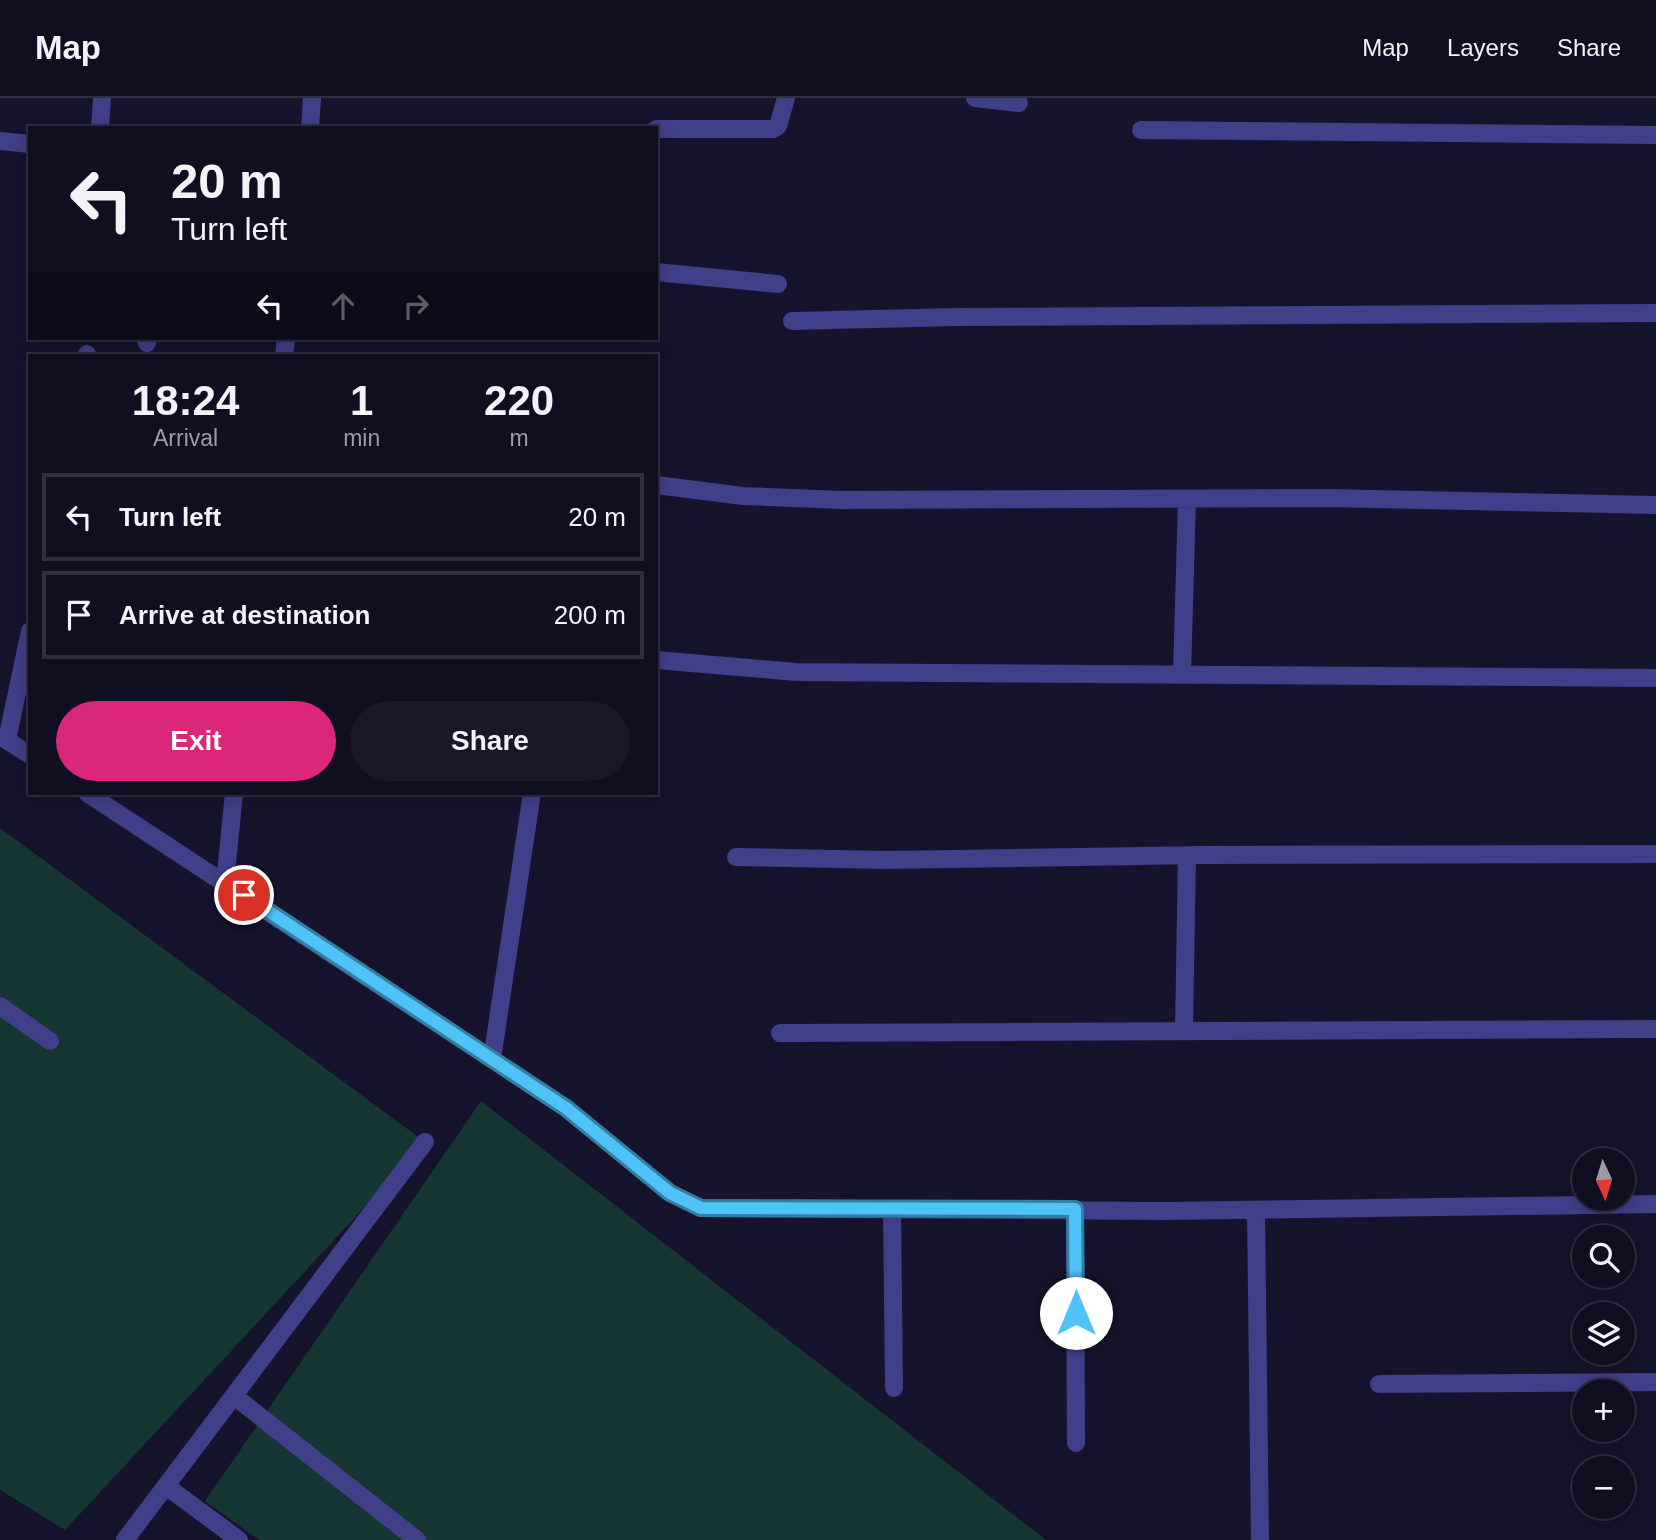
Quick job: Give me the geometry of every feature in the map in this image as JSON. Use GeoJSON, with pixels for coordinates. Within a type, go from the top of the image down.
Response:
{"type":"FeatureCollection","features":[{"type":"Feature","properties":{"kind":"street"},"geometry":{"type":"LineString","coordinates":[[100,126],[102,98]]}},
{"type":"Feature","properties":{"kind":"street"},"geometry":{"type":"LineString","coordinates":[[310,126],[313,98]]}},
{"type":"Feature","properties":{"kind":"street"},"geometry":{"type":"LineString","coordinates":[[658,128],[773,129],[778,126],[786,98]]}},
{"type":"Feature","properties":{"kind":"street"},"geometry":{"type":"LineString","coordinates":[[975,98],[1019,103]]}},
{"type":"Feature","properties":{"kind":"street"},"geometry":{"type":"LineString","coordinates":[[1142,130],[1656,135]]}},
{"type":"Feature","properties":{"kind":"street"},"geometry":{"type":"LineString","coordinates":[[0,141],[28,144]]}},
{"type":"Feature","properties":{"kind":"street"},"geometry":{"type":"LineString","coordinates":[[658,272],[778,284]]}},
{"type":"Feature","properties":{"kind":"street"},"geometry":{"type":"LineString","coordinates":[[792,321],[971,316],[1656,313]]}},
{"type":"Feature","properties":{"kind":"street"},"geometry":{"type":"LineString","coordinates":[[658,485],[743,496],[841,500],[1326,498],[1656,505]]}},
{"type":"Feature","properties":{"kind":"street"},"geometry":{"type":"LineString","coordinates":[[1182,675],[1187,499]]}},
{"type":"Feature","properties":{"kind":"street"},"geometry":{"type":"LineString","coordinates":[[28,639],[4,738],[28,754]]}},
{"type":"Feature","properties":{"kind":"street"},"geometry":{"type":"LineString","coordinates":[[658,660],[796,672],[1656,678]]}},
{"type":"Feature","properties":{"kind":"street"},"geometry":{"type":"LineString","coordinates":[[90,795],[566,1108],[670,1193],[701,1208],[1256,1210],[1656,1204]]}},
{"type":"Feature","properties":{"kind":"street"},"geometry":{"type":"LineString","coordinates":[[225,883],[234,795]]}},
{"type":"Feature","properties":{"kind":"street"},"geometry":{"type":"LineString","coordinates":[[492,1059],[531,795]]}},
{"type":"Feature","properties":{"kind":"street"},"geometry":{"type":"LineString","coordinates":[[736,857],[886,860],[1187,855],[1656,854]]}},
{"type":"Feature","properties":{"kind":"street"},"geometry":{"type":"LineString","coordinates":[[1184,1029],[1187,855]]}},
{"type":"Feature","properties":{"kind":"street"},"geometry":{"type":"LineString","coordinates":[[0,1006],[50,1041]]}},
{"type":"Feature","properties":{"kind":"street"},"geometry":{"type":"LineString","coordinates":[[780,1033],[1184,1029],[1656,1030]]}},
{"type":"Feature","properties":{"kind":"street"},"geometry":{"type":"LineString","coordinates":[[125,1540],[425,1142]]}},
{"type":"Feature","properties":{"kind":"street"},"geometry":{"type":"LineString","coordinates":[[892,1209],[894,1388]]}},
{"type":"Feature","properties":{"kind":"street"},"geometry":{"type":"LineString","coordinates":[[1075,1209],[1076,1443]]}},
{"type":"Feature","properties":{"kind":"street"},"geometry":{"type":"LineString","coordinates":[[1256,1210],[1260,1540]]}},
{"type":"Feature","properties":{"kind":"street"},"geometry":{"type":"LineString","coordinates":[[1379,1384],[1656,1382]]}},
{"type":"Feature","properties":{"kind":"street"},"geometry":{"type":"LineString","coordinates":[[234,1396],[417,1540]]}},
{"type":"Feature","properties":{"kind":"street"},"geometry":{"type":"LineString","coordinates":[[166,1486],[239,1540]]}},
{"type":"Feature","properties":{"kind":"green space"},"geometry":{"type":"Polygon","coordinates":[[[0,828],[425,1142],[65,1530],[0,1490],[0,828]]]}},
{"type":"Feature","properties":{"kind":"green space"},"geometry":{"type":"Polygon","coordinates":[[[481,1101],[1046,1540],[259,1540],[205,1501],[481,1101]]]}},
{"type":"Feature","properties":{"kind":"route"},"geometry":{"type":"LineString","coordinates":[[244,895],[566,1108],[670,1193],[701,1208],[1075,1209],[1076,1313]]}}]}
